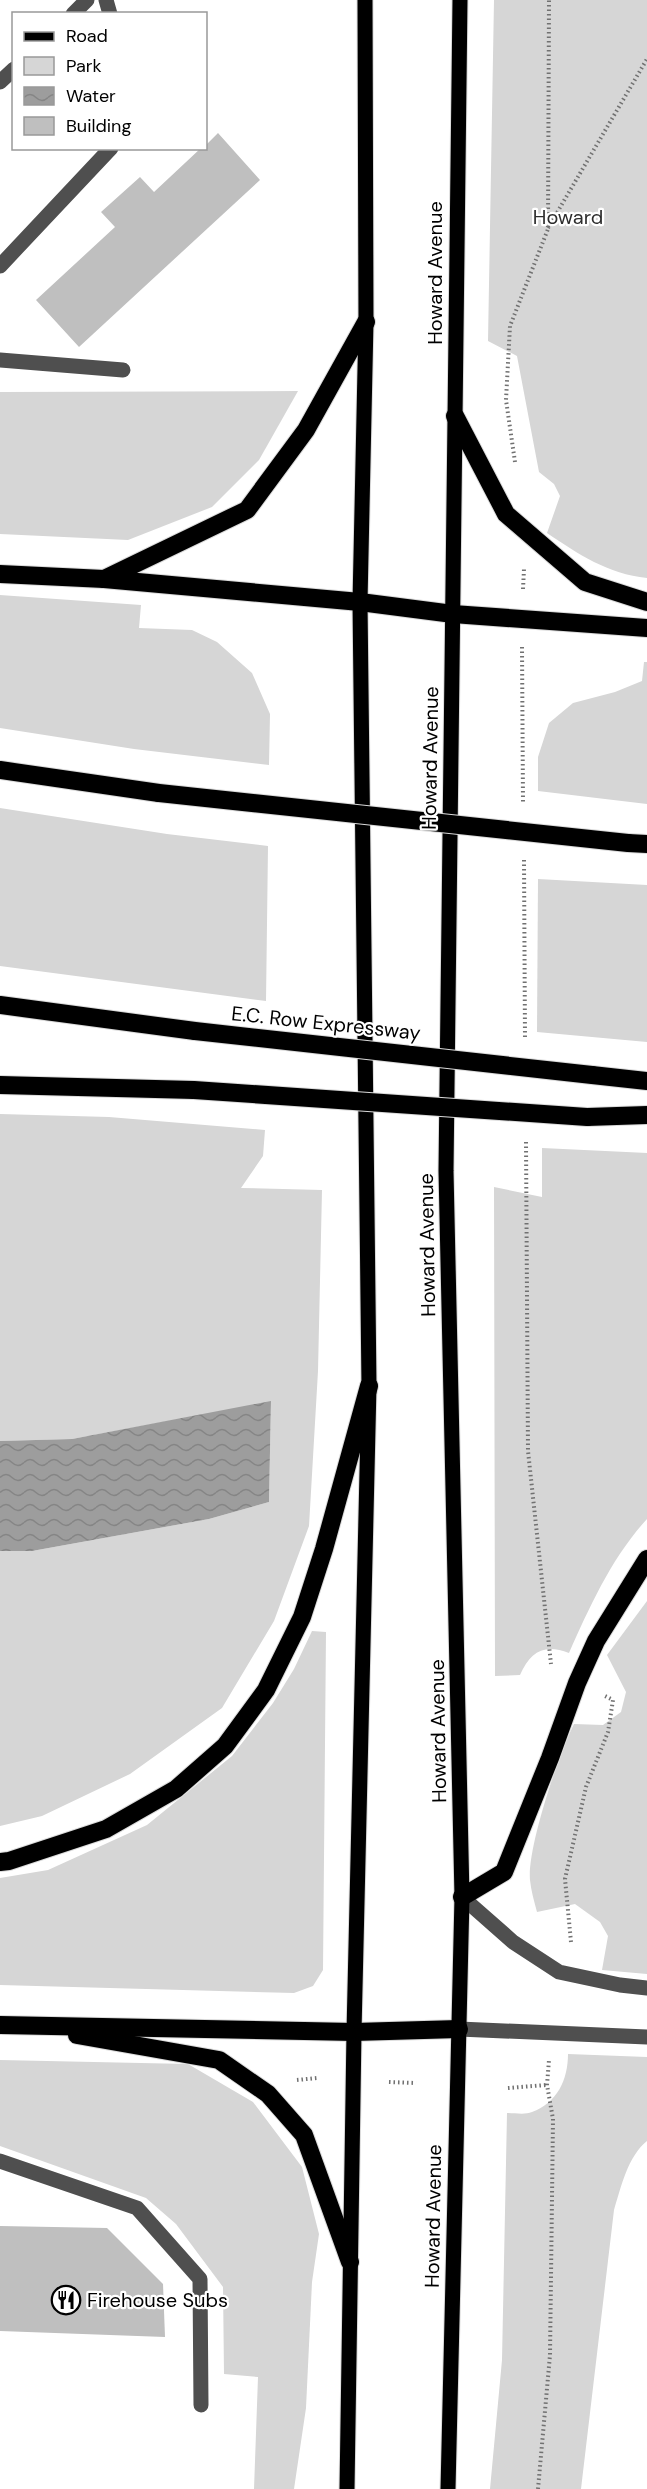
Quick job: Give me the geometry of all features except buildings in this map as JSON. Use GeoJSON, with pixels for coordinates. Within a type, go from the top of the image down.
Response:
{"type":"FeatureCollection","features":[{"type":"Feature","properties":{"kind":"highway"},"geometry":{"type":"LineString","coordinates":[[104,579],[247,510],[306,430],[366,322]]}},
{"type":"Feature","properties":{"kind":"highway"},"geometry":{"type":"LineString","coordinates":[[455,416],[506,514],[585,582],[647,602]]}},
{"type":"Feature","properties":{"kind":"highway"},"geometry":{"type":"LineString","coordinates":[[0,574],[104,579],[360,602],[453,614],[647,628]]}},
{"type":"Feature","properties":{"kind":"highway"},"geometry":{"type":"LineString","coordinates":[[0,770],[159,793],[647,844]]}},
{"type":"Feature","properties":{"kind":"highway","name":"E.C. Row Expressway"},"geometry":{"type":"LineString","coordinates":[[0,1005],[195,1031],[647,1081]]}},
{"type":"Feature","properties":{"kind":"highway"},"geometry":{"type":"LineString","coordinates":[[0,1085],[194,1090],[587,1117],[647,1114]]}},
{"type":"Feature","properties":{"kind":"highway"},"geometry":{"type":"LineString","coordinates":[[0,1862],[106,1829],[176,1789],[225,1746],[266,1690],[302,1617],[324,1549],[369,1386]]}},
{"type":"Feature","properties":{"kind":"highway"},"geometry":{"type":"LineString","coordinates":[[462,1897],[504,1872],[550,1758],[577,1683],[596,1641],[647,1558]]}},
{"type":"Feature","properties":{"kind":"highway"},"geometry":{"type":"LineString","coordinates":[[19,2024],[219,2060],[268,2094],[304,2135],[350,2262]]}},
{"type":"Feature","properties":{"kind":"highway"},"geometry":{"type":"LineString","coordinates":[[0,2025],[354,2032],[459,2029]]}},
{"type":"Feature","properties":{"kind":"main road"},"geometry":{"type":"LineString","coordinates":[[347,2489],[354,2032],[369,1386],[360,602],[366,322],[365,0]]}},
{"type":"Feature","properties":{"kind":"main road","name":"Howard Avenue"},"geometry":{"type":"LineString","coordinates":[[448,2489],[462,1897],[446,1171],[460,0]]}},
{"type":"Feature","properties":{"kind":"street"},"geometry":{"type":"LineString","coordinates":[[75,12],[87,0]]}},
{"type":"Feature","properties":{"kind":"street"},"geometry":{"type":"LineString","coordinates":[[0,82],[12,71]]}},
{"type":"Feature","properties":{"kind":"street"},"geometry":{"type":"LineString","coordinates":[[0,266],[109,150]]}},
{"type":"Feature","properties":{"kind":"street"},"geometry":{"type":"LineString","coordinates":[[0,360],[123,370]]}},
{"type":"Feature","properties":{"kind":"street"},"geometry":{"type":"LineString","coordinates":[[462,1897],[513,1942],[559,1972],[620,1985],[647,1988]]}},
{"type":"Feature","properties":{"kind":"street"},"geometry":{"type":"LineString","coordinates":[[459,2029],[647,2037]]}},
{"type":"Feature","properties":{"kind":"street"},"geometry":{"type":"LineString","coordinates":[[0,2161],[137,2208],[200,2279],[201,2405]]}},
{"type":"Feature","properties":{"kind":"path"},"geometry":{"type":"LineString","coordinates":[[548,229],[549,0]]}},
{"type":"Feature","properties":{"kind":"path"},"geometry":{"type":"LineString","coordinates":[[516,466],[506,400],[510,326],[548,229],[647,59]]}},
{"type":"Feature","properties":{"kind":"path"},"geometry":{"type":"LineString","coordinates":[[523,593],[525,560]]}},
{"type":"Feature","properties":{"kind":"path"},"geometry":{"type":"LineString","coordinates":[[522,637],[524,805]]}},
{"type":"Feature","properties":{"kind":"path"},"geometry":{"type":"LineString","coordinates":[[524,853],[525,1044]]}},
{"type":"Feature","properties":{"kind":"path"},"geometry":{"type":"LineString","coordinates":[[526,1140],[528,1451],[552,1673]]}},
{"type":"Feature","properties":{"kind":"path"},"geometry":{"type":"LineString","coordinates":[[571,1942],[565,1879],[586,1786],[608,1732],[613,1700],[598,1692]]}},
{"type":"Feature","properties":{"kind":"path"},"geometry":{"type":"LineString","coordinates":[[538,2489],[550,2355],[553,2119],[547,2085],[550,2054]]}},
{"type":"Feature","properties":{"kind":"path"},"geometry":{"type":"LineString","coordinates":[[389,2082],[416,2084]]}},
{"type":"Feature","properties":{"kind":"path"},"geometry":{"type":"LineString","coordinates":[[508,2088],[547,2085]]}},
{"type":"Feature","properties":{"kind":"green space","name":"Howard"},"geometry":{"type":"Polygon","coordinates":[[[494,0],[647,0],[647,578],[606,568],[547,533],[560,496],[554,484],[539,472],[517,356],[488,341],[494,0]]]}},
{"type":"Feature","properties":{"kind":"green space"},"geometry":{"type":"Polygon","coordinates":[[[298,391],[259,460],[212,507],[128,540],[0,534],[0,392],[298,391]]]}},
{"type":"Feature","properties":{"kind":"green space"},"geometry":{"type":"Polygon","coordinates":[[[0,595],[141,605],[139,628],[192,630],[217,642],[252,673],[270,714],[269,765],[134,749],[0,728],[0,595]]]}},
{"type":"Feature","properties":{"kind":"green space"},"geometry":{"type":"Polygon","coordinates":[[[644,662],[647,662],[647,804],[538,791],[538,757],[549,723],[573,703],[615,692],[642,681],[644,662]]]}},
{"type":"Feature","properties":{"kind":"green space"},"geometry":{"type":"Polygon","coordinates":[[[0,808],[167,834],[268,846],[266,1001],[0,966],[0,808]]]}},
{"type":"Feature","properties":{"kind":"green space"},"geometry":{"type":"Polygon","coordinates":[[[538,879],[647,885],[647,1042],[537,1032],[538,879]]]}},
{"type":"Feature","properties":{"kind":"green space"},"geometry":{"type":"Polygon","coordinates":[[[0,1114],[109,1117],[265,1130],[263,1156],[241,1188],[322,1190],[318,1371],[309,1526],[274,1621],[222,1708],[130,1774],[42,1816],[0,1826],[0,1551],[32,1551],[209,1519],[269,1502],[271,1402],[72,1439],[0,1441],[0,1114]]]}},
{"type":"Feature","properties":{"kind":"green space"},"geometry":{"type":"Polygon","coordinates":[[[542,1148],[647,1153],[647,1519],[612,1566],[569,1653],[552,1649],[545,1650],[528,1660],[520,1675],[495,1676],[494,1187],[542,1197],[542,1148]]]}},
{"type":"Feature","properties":{"kind":"green space"},"geometry":{"type":"Polygon","coordinates":[[[647,1601],[647,1974],[602,1970],[608,1936],[600,1922],[575,1904],[537,1912],[530,1880],[530,1865],[553,1778],[574,1724],[603,1725],[621,1712],[626,1692],[607,1655],[647,1601]]]}},
{"type":"Feature","properties":{"kind":"green space"},"geometry":{"type":"Polygon","coordinates":[[[312,1631],[326,1632],[323,1970],[313,1986],[294,1993],[0,1985],[0,1878],[48,1870],[147,1825],[232,1756],[273,1703],[294,1669],[312,1631]]]}},
{"type":"Feature","properties":{"kind":"green space"},"geometry":{"type":"Polygon","coordinates":[[[568,2054],[647,2057],[647,2141],[640,2147],[630,2163],[614,2210],[581,2489],[490,2489],[502,2360],[507,2113],[529,2113],[548,2103],[563,2081],[568,2054]]]}},
{"type":"Feature","properties":{"kind":"green space"},"geometry":{"type":"Polygon","coordinates":[[[0,2060],[188,2064],[253,2102],[302,2167],[319,2234],[312,2282],[306,2408],[294,2489],[254,2489],[258,2377],[224,2374],[223,2287],[176,2224],[146,2198],[0,2146],[0,2060]]]}},
{"type":"Feature","properties":{"kind":"water"},"geometry":{"type":"Polygon","coordinates":[[[271,1401],[269,1502],[209,1519],[32,1551],[0,1551],[0,1441],[72,1439],[271,1401]]]}},
{"type":"Feature","properties":{"kind":"place","name":"Firehouse Subs"},"geometry":{"type":"Point","coordinates":[66,2300]}}]}
